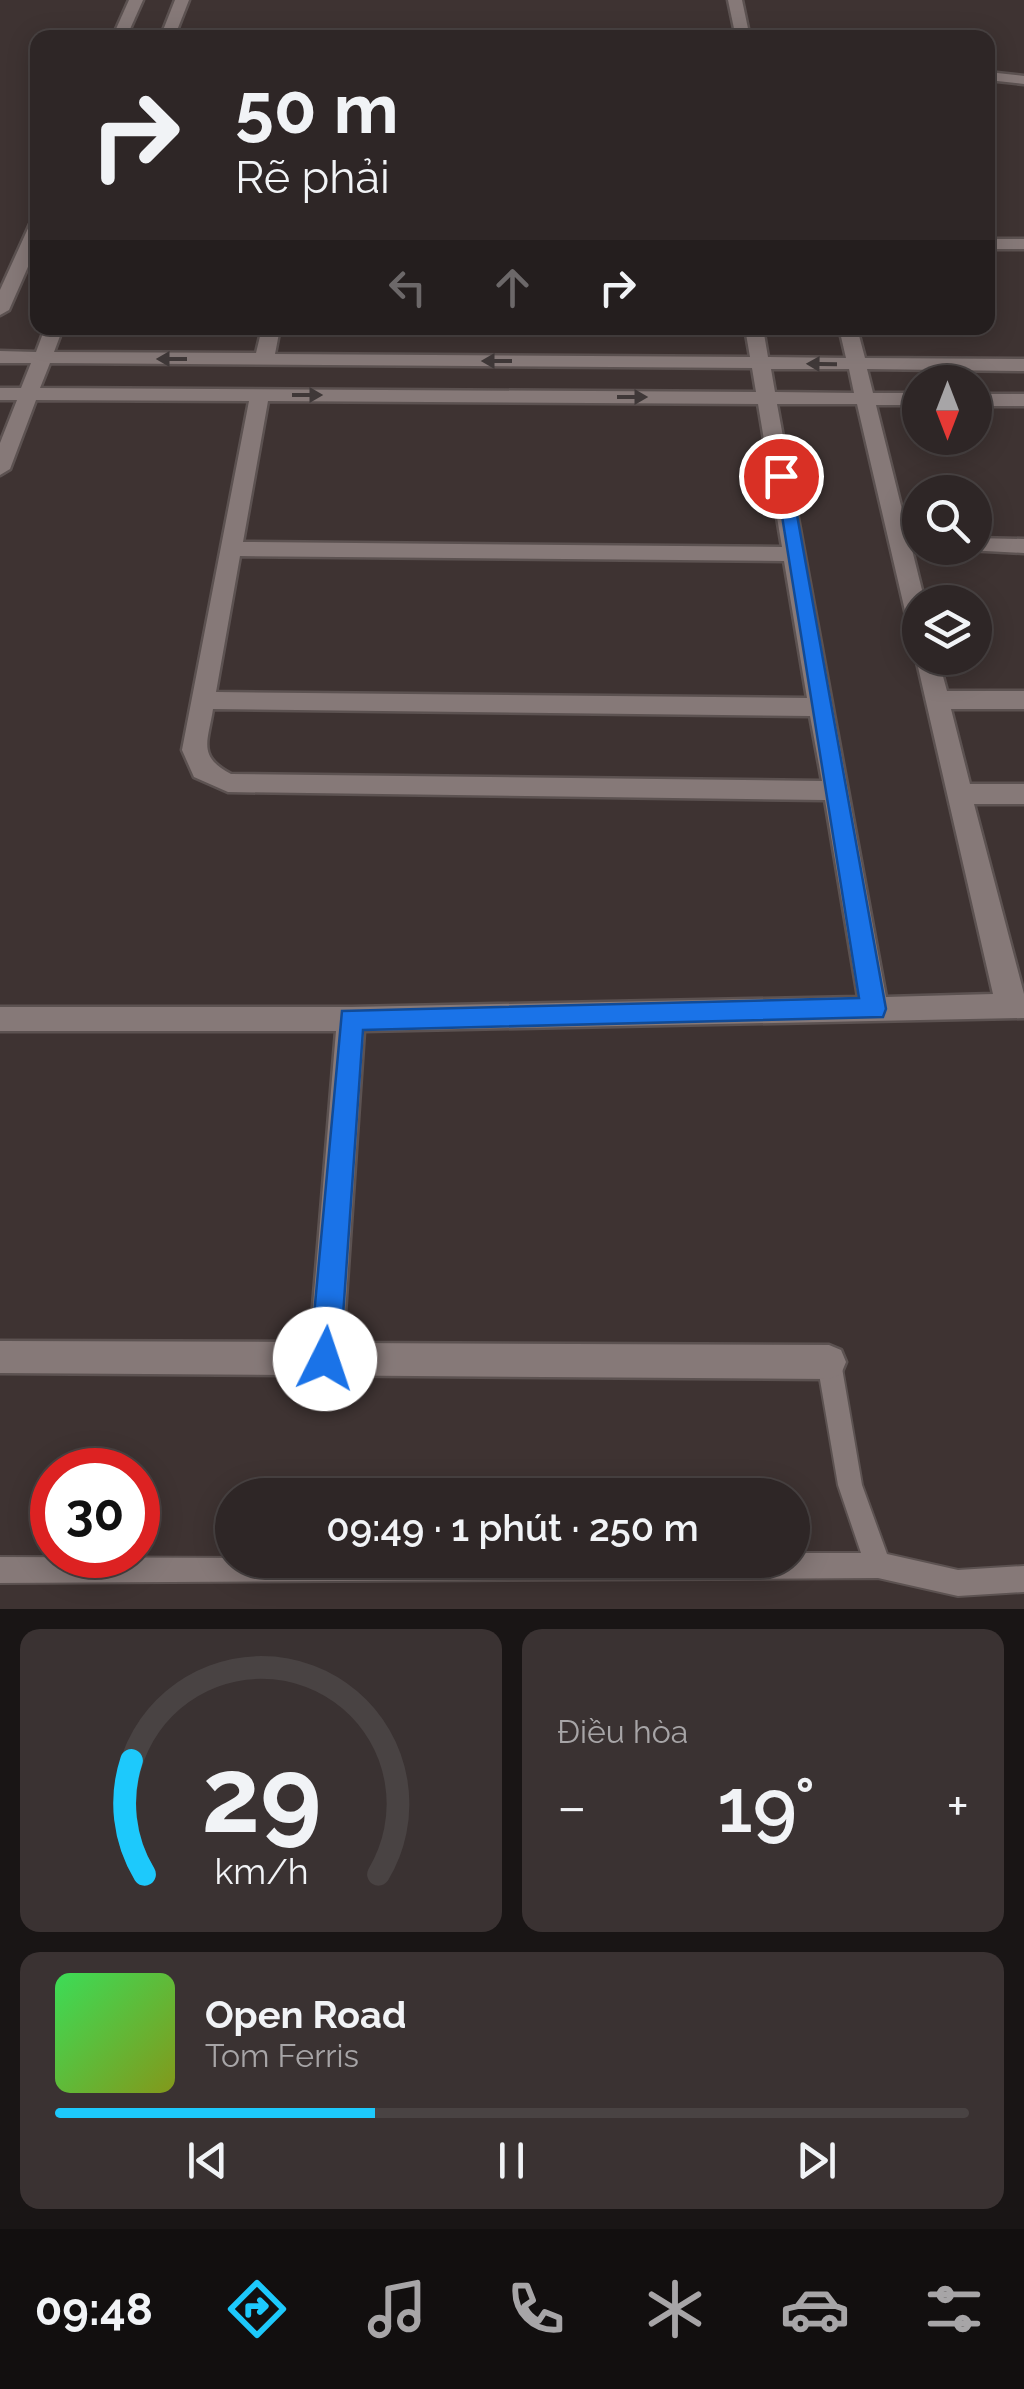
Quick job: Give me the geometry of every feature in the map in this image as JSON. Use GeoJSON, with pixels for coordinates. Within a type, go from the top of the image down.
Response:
{"type":"FeatureCollection","features":[{"type":"Feature","properties":{"kind":"street"},"geometry":{"type":"LineString","coordinates":[[123,30],[136,0]]}},
{"type":"Feature","properties":{"kind":"street"},"geometry":{"type":"LineString","coordinates":[[170,30],[182,0]]}},
{"type":"Feature","properties":{"kind":"street"},"geometry":{"type":"LineString","coordinates":[[735,0],[741,30]]}},
{"type":"Feature","properties":{"kind":"street"},"geometry":{"type":"LineString","coordinates":[[995,77],[1024,80]]}},
{"type":"Feature","properties":{"kind":"street"},"geometry":{"type":"LineString","coordinates":[[0,310],[30,242]]}},
{"type":"Feature","properties":{"kind":"street"},"geometry":{"type":"LineString","coordinates":[[995,244],[1024,244]]}},
{"type":"Feature","properties":{"kind":"street"},"geometry":{"type":"LineString","coordinates":[[0,468],[51,335]]}},
{"type":"Feature","properties":{"kind":"street"},"geometry":{"type":"LineString","coordinates":[[264,360],[269,335]]}},
{"type":"Feature","properties":{"kind":"street"},"geometry":{"type":"LineString","coordinates":[[755,335],[874,1009]]}},
{"type":"Feature","properties":{"kind":"street"},"geometry":{"type":"LineString","coordinates":[[850,335],[864,398],[902,519]]}},
{"type":"Feature","properties":{"kind":"street"},"geometry":{"type":"LineString","coordinates":[[0,358],[1024,365]]}},
{"type":"Feature","properties":{"kind":"street"},"geometry":{"type":"LineString","coordinates":[[0,394],[902,399]]}},
{"type":"Feature","properties":{"kind":"street"},"geometry":{"type":"LineString","coordinates":[[260,395],[194,750],[203,770],[228,783],[836,792]]}},
{"type":"Feature","properties":{"kind":"street"},"geometry":{"type":"LineString","coordinates":[[992,400],[1024,400]]}},
{"type":"Feature","properties":{"kind":"street"},"geometry":{"type":"LineString","coordinates":[[992,545],[1024,546]]}},
{"type":"Feature","properties":{"kind":"street"},"geometry":{"type":"LineString","coordinates":[[231,550],[794,554]]}},
{"type":"Feature","properties":{"kind":"street"},"geometry":{"type":"LineString","coordinates":[[0,1018],[351,1019],[1017,1006],[931,675]]}},
{"type":"Feature","properties":{"kind":"street"},"geometry":{"type":"LineString","coordinates":[[202,700],[821,707]]}},
{"type":"Feature","properties":{"kind":"street"},"geometry":{"type":"LineString","coordinates":[[937,700],[1024,700]]}},
{"type":"Feature","properties":{"kind":"street"},"geometry":{"type":"LineString","coordinates":[[960,794],[1024,794]]}},
{"type":"Feature","properties":{"kind":"street"},"geometry":{"type":"LineString","coordinates":[[325,1359],[351,1019]]}},
{"type":"Feature","properties":{"kind":"street"},"geometry":{"type":"LineString","coordinates":[[0,1357],[828,1362]]}},
{"type":"Feature","properties":{"kind":"lane"},"geometry":{"type":"LineString","coordinates":[[828,1362],[850,1485],[878,1564]]}},
{"type":"Feature","properties":{"kind":"lane"},"geometry":{"type":"LineString","coordinates":[[0,1570],[878,1564],[958,1583],[1024,1579]]}},
{"type":"Feature","properties":{"kind":"route"},"geometry":{"type":"LineString","coordinates":[[325,1359],[351,1019],[874,1009],[781,476]]}}]}
